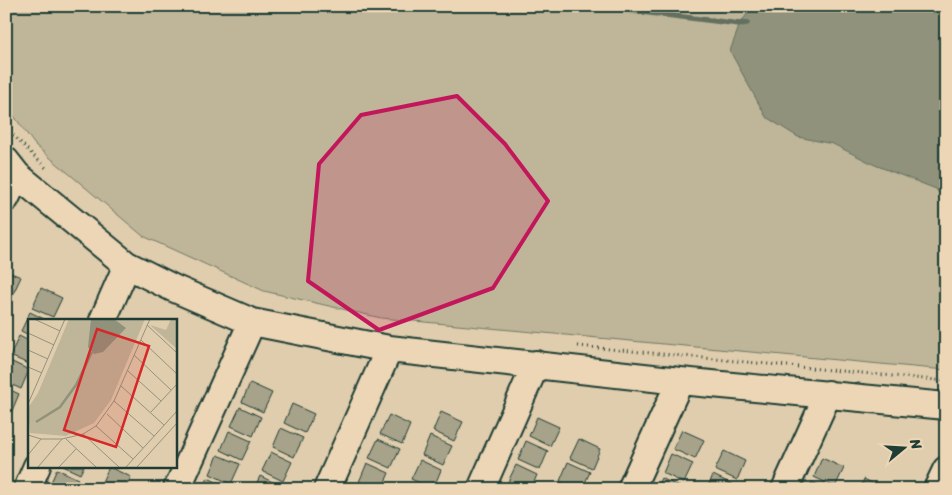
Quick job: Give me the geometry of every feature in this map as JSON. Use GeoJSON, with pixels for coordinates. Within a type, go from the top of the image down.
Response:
{"type":"FeatureCollection","features":[{"type":"Feature","properties":{"kind":"street"},"geometry":{"type":"LineString","coordinates":[[10,178],[127,265],[173,288],[252,322],[389,348],[680,381],[946,406]]}},
{"type":"Feature","properties":{"kind":"street"},"geometry":{"type":"LineString","coordinates":[[103,319],[127,265]]}},
{"type":"Feature","properties":{"kind":"street"},"geometry":{"type":"LineString","coordinates":[[177,489],[252,322]]}},
{"type":"Feature","properties":{"kind":"street"},"geometry":{"type":"LineString","coordinates":[[327,489],[389,348]]}},
{"type":"Feature","properties":{"kind":"street"},"geometry":{"type":"LineString","coordinates":[[482,489],[536,364]]}},
{"type":"Feature","properties":{"kind":"street"},"geometry":{"type":"LineString","coordinates":[[631,489],[680,381]]}},
{"type":"Feature","properties":{"kind":"street"},"geometry":{"type":"LineString","coordinates":[[785,489],[828,394]]}},
{"type":"Feature","properties":{"kind":"street"},"geometry":{"type":"LineString","coordinates":[[27,489],[36,468]]}},
{"type":"Feature","properties":{"kind":"street"},"geometry":{"type":"LineString","coordinates":[[937,489],[946,470]]}},
{"type":"Feature","properties":{"kind":"path"},"geometry":{"type":"LineString","coordinates":[[6,128],[51,174]]}},
{"type":"Feature","properties":{"kind":"path"},"geometry":{"type":"LineString","coordinates":[[571,345],[946,381]]}},
{"type":"Feature","properties":{"kind":"highlighted area"},"geometry":{"type":"Polygon","coordinates":[[[457,96],[505,144],[548,201],[493,288],[379,330],[308,281],[319,164],[361,115],[457,96]]]}},
{"type":"Feature","properties":{"kind":"shaded area"},"geometry":{"type":"Polygon","coordinates":[[[6,6],[946,6],[946,370],[381,318],[264,291],[143,236],[35,145],[6,105],[6,6]]]}},
{"type":"Feature","properties":{"kind":"shaded area"},"geometry":{"type":"Polygon","coordinates":[[[753,6],[946,6],[946,203],[936,189],[875,165],[833,144],[798,137],[766,117],[730,51],[740,24],[753,6]]]}},
{"type":"Feature","properties":{"kind":"building"},"geometry":{"type":"Polygon","coordinates":[[[6,271],[21,277],[12,296],[6,294],[6,271]]]}},
{"type":"Feature","properties":{"kind":"building"},"geometry":{"type":"Polygon","coordinates":[[[41,288],[62,298],[53,317],[32,308],[41,288]]]}},
{"type":"Feature","properties":{"kind":"building"},"geometry":{"type":"Polygon","coordinates":[[[30,312],[44,319],[28,319],[28,334],[21,331],[30,312]]]}},
{"type":"Feature","properties":{"kind":"building"},"geometry":{"type":"Polygon","coordinates":[[[19,336],[28,340],[28,364],[10,356],[19,336]]]}},
{"type":"Feature","properties":{"kind":"building"},"geometry":{"type":"Polygon","coordinates":[[[8,360],[28,370],[21,389],[6,382],[6,365],[8,360]]]}},
{"type":"Feature","properties":{"kind":"building"},"geometry":{"type":"Polygon","coordinates":[[[250,383],[272,393],[263,412],[242,402],[250,383]]]}},
{"type":"Feature","properties":{"kind":"building"},"geometry":{"type":"Polygon","coordinates":[[[6,388],[19,394],[11,413],[6,411],[6,388]]]}},
{"type":"Feature","properties":{"kind":"building"},"geometry":{"type":"Polygon","coordinates":[[[292,404],[314,414],[305,433],[284,423],[292,404]]]}},
{"type":"Feature","properties":{"kind":"building"},"geometry":{"type":"Polygon","coordinates":[[[240,407],[261,417],[253,436],[231,426],[240,407]]]}},
{"type":"Feature","properties":{"kind":"building"},"geometry":{"type":"Polygon","coordinates":[[[441,412],[463,422],[454,441],[433,431],[441,412]]]}},
{"type":"Feature","properties":{"kind":"building"},"geometry":{"type":"Polygon","coordinates":[[[389,415],[410,425],[402,444],[380,434],[389,415]]]}},
{"type":"Feature","properties":{"kind":"building"},"geometry":{"type":"Polygon","coordinates":[[[537,417],[559,427],[550,446],[529,436],[537,417]]]}},
{"type":"Feature","properties":{"kind":"building"},"geometry":{"type":"Polygon","coordinates":[[[281,428],[303,438],[294,457],[273,447],[281,428]]]}},
{"type":"Feature","properties":{"kind":"building"},"geometry":{"type":"Polygon","coordinates":[[[682,430],[704,440],[695,459],[673,449],[682,430]]]}},
{"type":"Feature","properties":{"kind":"building"},"geometry":{"type":"Polygon","coordinates":[[[229,431],[251,441],[242,460],[221,450],[229,431]]]}},
{"type":"Feature","properties":{"kind":"building"},"geometry":{"type":"Polygon","coordinates":[[[430,436],[452,446],[443,465],[422,455],[430,436]]]}},
{"type":"Feature","properties":{"kind":"building"},"geometry":{"type":"Polygon","coordinates":[[[378,439],[400,449],[391,468],[369,458],[378,439]]]}},
{"type":"Feature","properties":{"kind":"building"},"geometry":{"type":"Polygon","coordinates":[[[579,439],[600,449],[592,468],[570,458],[579,439]]]}},
{"type":"Feature","properties":{"kind":"building"},"geometry":{"type":"Polygon","coordinates":[[[526,441],[548,451],[540,470],[518,460],[526,441]]]}},
{"type":"Feature","properties":{"kind":"building"},"geometry":{"type":"Polygon","coordinates":[[[724,451],[745,461],[737,480],[715,470],[724,451]]]}},
{"type":"Feature","properties":{"kind":"building"},"geometry":{"type":"Polygon","coordinates":[[[271,452],[292,462],[283,481],[262,471],[271,452]]]}},
{"type":"Feature","properties":{"kind":"building"},"geometry":{"type":"Polygon","coordinates":[[[671,454],[693,464],[684,483],[663,473],[671,454]]]}},
{"type":"Feature","properties":{"kind":"building"},"geometry":{"type":"Polygon","coordinates":[[[218,455],[240,464],[231,484],[210,474],[218,455]]]}},
{"type":"Feature","properties":{"kind":"building"},"geometry":{"type":"Polygon","coordinates":[[[822,458],[844,468],[835,487],[814,477],[822,458]]]}},
{"type":"Feature","properties":{"kind":"building"},"geometry":{"type":"Polygon","coordinates":[[[420,460],[441,470],[433,489],[411,479],[420,460]]]}},
{"type":"Feature","properties":{"kind":"building"},"geometry":{"type":"Polygon","coordinates":[[[568,462],[590,472],[582,489],[575,489],[560,481],[568,462]]]}},
{"type":"Feature","properties":{"kind":"building"},"geometry":{"type":"Polygon","coordinates":[[[367,463],[389,473],[382,489],[374,489],[359,482],[367,463]]]}},
{"type":"Feature","properties":{"kind":"building"},"geometry":{"type":"Polygon","coordinates":[[[516,465],[537,475],[531,489],[517,489],[507,484],[516,465]]]}},
{"type":"Feature","properties":{"kind":"building"},"geometry":{"type":"Polygon","coordinates":[[[67,468],[83,468],[80,474],[67,468]]]}},
{"type":"Feature","properties":{"kind":"building"},"geometry":{"type":"Polygon","coordinates":[[[109,468],[131,477],[125,489],[107,489],[100,486],[109,468]]]}},
{"type":"Feature","properties":{"kind":"building"},"geometry":{"type":"Polygon","coordinates":[[[57,469],[78,479],[74,489],[48,489],[57,469]]]}},
{"type":"Feature","properties":{"kind":"building"},"geometry":{"type":"Polygon","coordinates":[[[713,475],[734,485],[733,489],[707,489],[713,475]]]}},
{"type":"Feature","properties":{"kind":"building"},"geometry":{"type":"Polygon","coordinates":[[[260,476],[281,486],[280,489],[254,489],[260,476]]]}},
{"type":"Feature","properties":{"kind":"building"},"geometry":{"type":"Polygon","coordinates":[[[208,478],[229,488],[229,489],[203,489],[208,478]]]}},
{"type":"Feature","properties":{"kind":"building"},"geometry":{"type":"Polygon","coordinates":[[[661,478],[682,488],[682,489],[656,489],[661,478]]]}},
{"type":"Feature","properties":{"kind":"building"},"geometry":{"type":"Polygon","coordinates":[[[864,479],[884,489],[860,489],[864,479]]]}},
{"type":"Feature","properties":{"kind":"building"},"geometry":{"type":"Polygon","coordinates":[[[812,482],[826,489],[809,489],[812,482]]]}},
{"type":"Feature","properties":{"kind":"waterway"},"geometry":{"type":"LineString","coordinates":[[593,6],[740,24],[747,23]]}}]}
